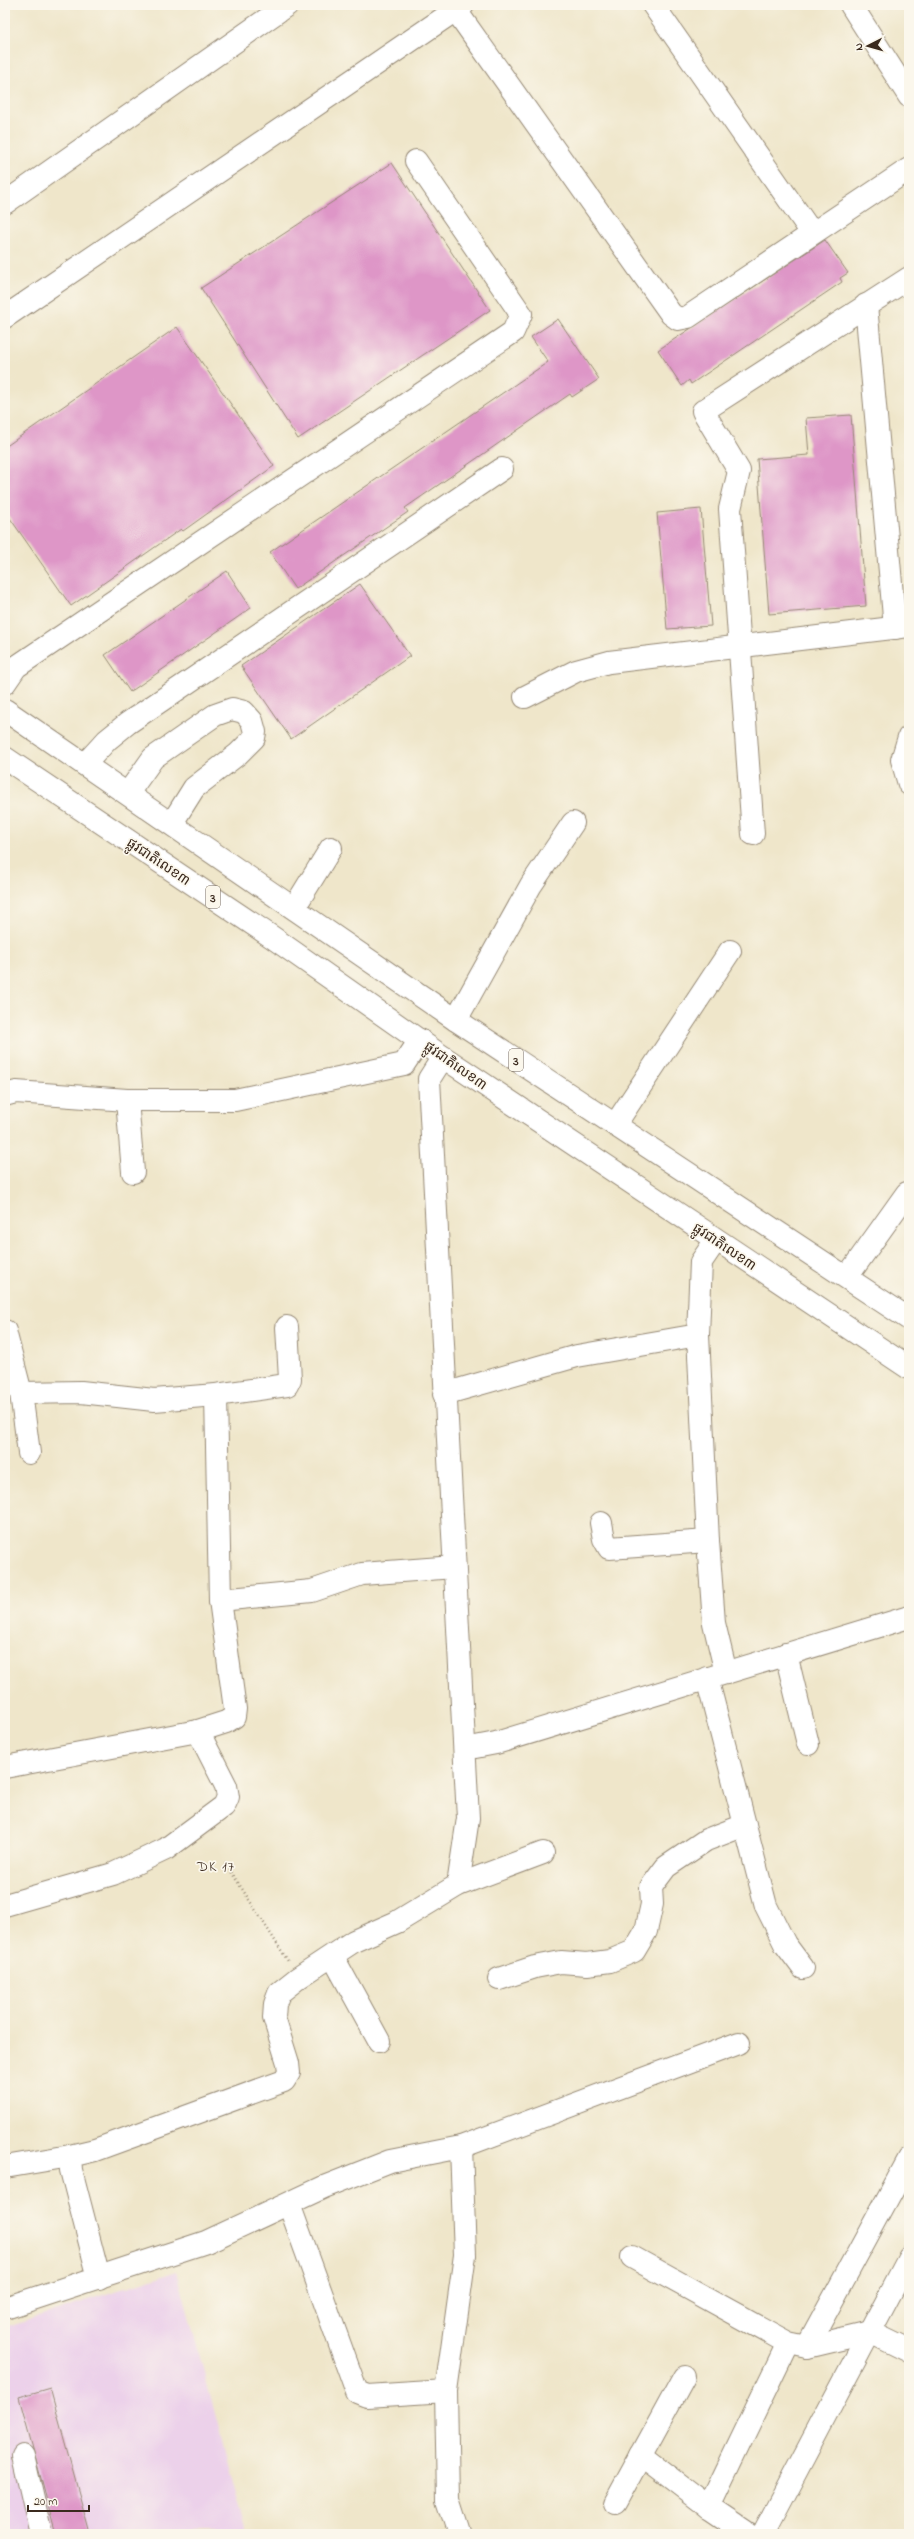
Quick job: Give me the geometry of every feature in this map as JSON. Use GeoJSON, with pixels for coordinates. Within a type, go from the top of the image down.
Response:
{"type":"FeatureCollection","features":[{"type":"Feature","properties":{"kind":"main road"},"geometry":{"type":"LineString","coordinates":[[5,203],[287,5]]}},
{"type":"Feature","properties":{"kind":"main road"},"geometry":{"type":"LineString","coordinates":[[653,5],[812,233]]}},
{"type":"Feature","properties":{"kind":"main road"},"geometry":{"type":"LineString","coordinates":[[851,5],[909,96]]}},
{"type":"Feature","properties":{"kind":"main road"},"geometry":{"type":"LineString","coordinates":[[5,318],[457,7],[671,314],[678,319],[688,316],[909,169]]}},
{"type":"Feature","properties":{"kind":"main road"},"geometry":{"type":"LineString","coordinates":[[5,683],[16,667],[513,332],[521,314],[416,161]]}},
{"type":"Feature","properties":{"kind":"main road"},"geometry":{"type":"LineString","coordinates":[[753,834],[738,646],[730,509],[739,471],[703,411],[909,278]]}},
{"type":"Feature","properties":{"kind":"main road"},"geometry":{"type":"LineString","coordinates":[[525,697],[576,671],[609,662],[902,627],[866,305]]}},
{"type":"Feature","properties":{"kind":"main road"},"geometry":{"type":"LineString","coordinates":[[85,764],[107,740],[128,723],[502,469]]}},
{"type":"Feature","properties":{"kind":"main road"},"geometry":{"type":"LineString","coordinates":[[128,793],[153,758],[216,715],[232,709],[244,712],[252,722],[255,732],[254,738],[238,754],[194,788],[172,823]]}},
{"type":"Feature","properties":{"kind":"main road","name":"3"},"geometry":{"type":"LineString","coordinates":[[5,710],[172,823],[456,1020],[846,1277],[906,1312]]}},
{"type":"Feature","properties":{"kind":"main road"},"geometry":{"type":"LineString","coordinates":[[909,737],[902,760],[909,784]]}},
{"type":"Feature","properties":{"kind":"main road","name":"ផ្លូវជាតិលេខ៣"},"geometry":{"type":"LineString","coordinates":[[5,758],[272,937],[443,1057],[909,1368]]}},
{"type":"Feature","properties":{"kind":"main road"},"geometry":{"type":"LineString","coordinates":[[456,1020],[531,885],[573,823]]}},
{"type":"Feature","properties":{"kind":"main road"},"geometry":{"type":"LineString","coordinates":[[294,908],[331,848]]}},
{"type":"Feature","properties":{"kind":"main road"},"geometry":{"type":"LineString","coordinates":[[615,1125],[730,951]]}},
{"type":"Feature","properties":{"kind":"main road"},"geometry":{"type":"LineString","coordinates":[[404,1064],[420,1040]]}},
{"type":"Feature","properties":{"kind":"main road"},"geometry":{"type":"LineString","coordinates":[[443,1057],[429,1079],[444,1394],[468,1818],[458,1885]]}},
{"type":"Feature","properties":{"kind":"main road"},"geometry":{"type":"LineString","coordinates":[[5,1095],[16,1092],[127,1100],[234,1100],[404,1064],[429,1079]]}},
{"type":"Feature","properties":{"kind":"main road"},"geometry":{"type":"LineString","coordinates":[[127,1100],[133,1172]]}},
{"type":"Feature","properties":{"kind":"main road"},"geometry":{"type":"LineString","coordinates":[[846,1277],[907,1193]]}},
{"type":"Feature","properties":{"kind":"main road"},"geometry":{"type":"LineString","coordinates":[[716,1240],[701,1262],[698,1335],[716,1675],[745,1824],[766,1906],[785,1944],[803,1968]]}},
{"type":"Feature","properties":{"kind":"main road"},"geometry":{"type":"LineString","coordinates":[[21,1393],[81,1392],[154,1400],[216,1395],[287,1385],[290,1379],[287,1327]]}},
{"type":"Feature","properties":{"kind":"main road"},"geometry":{"type":"LineString","coordinates":[[5,1331],[21,1393],[30,1453]]}},
{"type":"Feature","properties":{"kind":"main road"},"geometry":{"type":"LineString","coordinates":[[444,1394],[577,1356],[698,1335]]}},
{"type":"Feature","properties":{"kind":"main road"},"geometry":{"type":"LineString","coordinates":[[5,1767],[198,1731],[234,1718],[235,1709],[220,1600],[216,1395]]}},
{"type":"Feature","properties":{"kind":"main road"},"geometry":{"type":"LineString","coordinates":[[601,1523],[604,1539],[609,1548],[708,1541]]}},
{"type":"Feature","properties":{"kind":"main road"},"geometry":{"type":"LineString","coordinates":[[220,1600],[312,1591],[362,1574],[454,1567]]}},
{"type":"Feature","properties":{"kind":"main road"},"geometry":{"type":"LineString","coordinates":[[465,1749],[496,1744],[716,1675],[909,1617]]}},
{"type":"Feature","properties":{"kind":"main road"},"geometry":{"type":"LineString","coordinates":[[786,1654],[808,1744]]}},
{"type":"Feature","properties":{"kind":"main road"},"geometry":{"type":"LineString","coordinates":[[5,1905],[113,1874],[166,1849],[224,1806],[228,1797],[226,1786],[198,1731]]}},
{"type":"Feature","properties":{"kind":"main road"},"geometry":{"type":"LineString","coordinates":[[500,1979],[535,1967],[561,1962],[587,1964],[610,1961],[634,1951],[646,1931],[652,1904],[652,1887],[666,1867],[706,1840],[745,1824]]}},
{"type":"Feature","properties":{"kind":"main road"},"geometry":{"type":"LineString","coordinates":[[5,2166],[70,2156],[116,2142],[284,2081],[289,2074],[288,2063],[274,2018],[274,2004],[279,1993],[298,1978],[333,1957],[354,1941],[397,1922],[458,1885],[543,1853]]}},
{"type":"Feature","properties":{"kind":"main road"},"geometry":{"type":"LineString","coordinates":[[333,1957],[379,2041]]}},
{"type":"Feature","properties":{"kind":"main road"},"geometry":{"type":"LineString","coordinates":[[5,2308],[206,2242],[324,2187],[390,2161],[461,2147],[740,2043]]}},
{"type":"Feature","properties":{"kind":"main road"},"geometry":{"type":"LineString","coordinates":[[459,2534],[448,2500],[446,2391],[465,2255],[461,2147]]}},
{"type":"Feature","properties":{"kind":"main road"},"geometry":{"type":"LineString","coordinates":[[70,2156],[71,2170],[99,2278]]}},
{"type":"Feature","properties":{"kind":"main road"},"geometry":{"type":"LineString","coordinates":[[708,2507],[798,2345],[909,2159]]}},
{"type":"Feature","properties":{"kind":"main road"},"geometry":{"type":"LineString","coordinates":[[289,2204],[357,2392],[367,2396],[446,2391]]}},
{"type":"Feature","properties":{"kind":"main road"},"geometry":{"type":"LineString","coordinates":[[632,2257],[798,2345],[870,2332],[909,2351]]}},
{"type":"Feature","properties":{"kind":"main road"},"geometry":{"type":"LineString","coordinates":[[763,2534],[909,2258]]}},
{"type":"Feature","properties":{"kind":"main road"},"geometry":{"type":"LineString","coordinates":[[615,2503],[684,2377]]}},
{"type":"Feature","properties":{"kind":"main road"},"geometry":{"type":"LineString","coordinates":[[641,2455],[708,2507],[749,2534]]}},
{"type":"Feature","properties":{"kind":"main road"},"geometry":{"type":"LineString","coordinates":[[23,2456],[41,2534]]}},
{"type":"Feature","properties":{"kind":"path"},"geometry":{"type":"LineString","coordinates":[[225,1862],[298,1978]]}},
{"type":"Feature","properties":{"kind":"shaded area"},"geometry":{"type":"Polygon","coordinates":[[[177,2271],[247,2534],[5,2534],[5,2327],[177,2271]]]}},
{"type":"Feature","properties":{"kind":"building"},"geometry":{"type":"Polygon","coordinates":[[[392,163],[490,310],[298,439],[201,288],[392,163]]]}},
{"type":"Feature","properties":{"kind":"building"},"geometry":{"type":"Polygon","coordinates":[[[825,240],[848,273],[840,278],[842,282],[691,384],[689,380],[682,386],[658,350],[825,240]]]}},
{"type":"Feature","properties":{"kind":"building"},"geometry":{"type":"Polygon","coordinates":[[[558,319],[599,379],[572,397],[570,394],[405,508],[408,512],[295,589],[270,552],[548,362],[531,337],[558,319]]]}},
{"type":"Feature","properties":{"kind":"building"},"geometry":{"type":"Polygon","coordinates":[[[177,327],[274,466],[183,531],[181,529],[71,606],[5,511],[5,447],[177,327]]]}},
{"type":"Feature","properties":{"kind":"building"},"geometry":{"type":"Polygon","coordinates":[[[851,415],[866,606],[769,614],[757,459],[809,455],[806,418],[851,415]]]}},
{"type":"Feature","properties":{"kind":"building"},"geometry":{"type":"Polygon","coordinates":[[[701,509],[711,626],[667,629],[657,513],[701,509]]]}},
{"type":"Feature","properties":{"kind":"building"},"geometry":{"type":"Polygon","coordinates":[[[227,571],[251,608],[130,692],[105,655],[227,571]]]}},
{"type":"Feature","properties":{"kind":"building"},"geometry":{"type":"Polygon","coordinates":[[[360,584],[410,656],[291,739],[241,666],[360,584]]]}},
{"type":"Feature","properties":{"kind":"building"},"geometry":{"type":"Polygon","coordinates":[[[50,2388],[90,2534],[56,2534],[19,2397],[50,2388]]]}},
{"type":"Feature","properties":{"kind":"district","name":"DK 17"},"geometry":{"type":"Point","coordinates":[216,1866]}}]}
